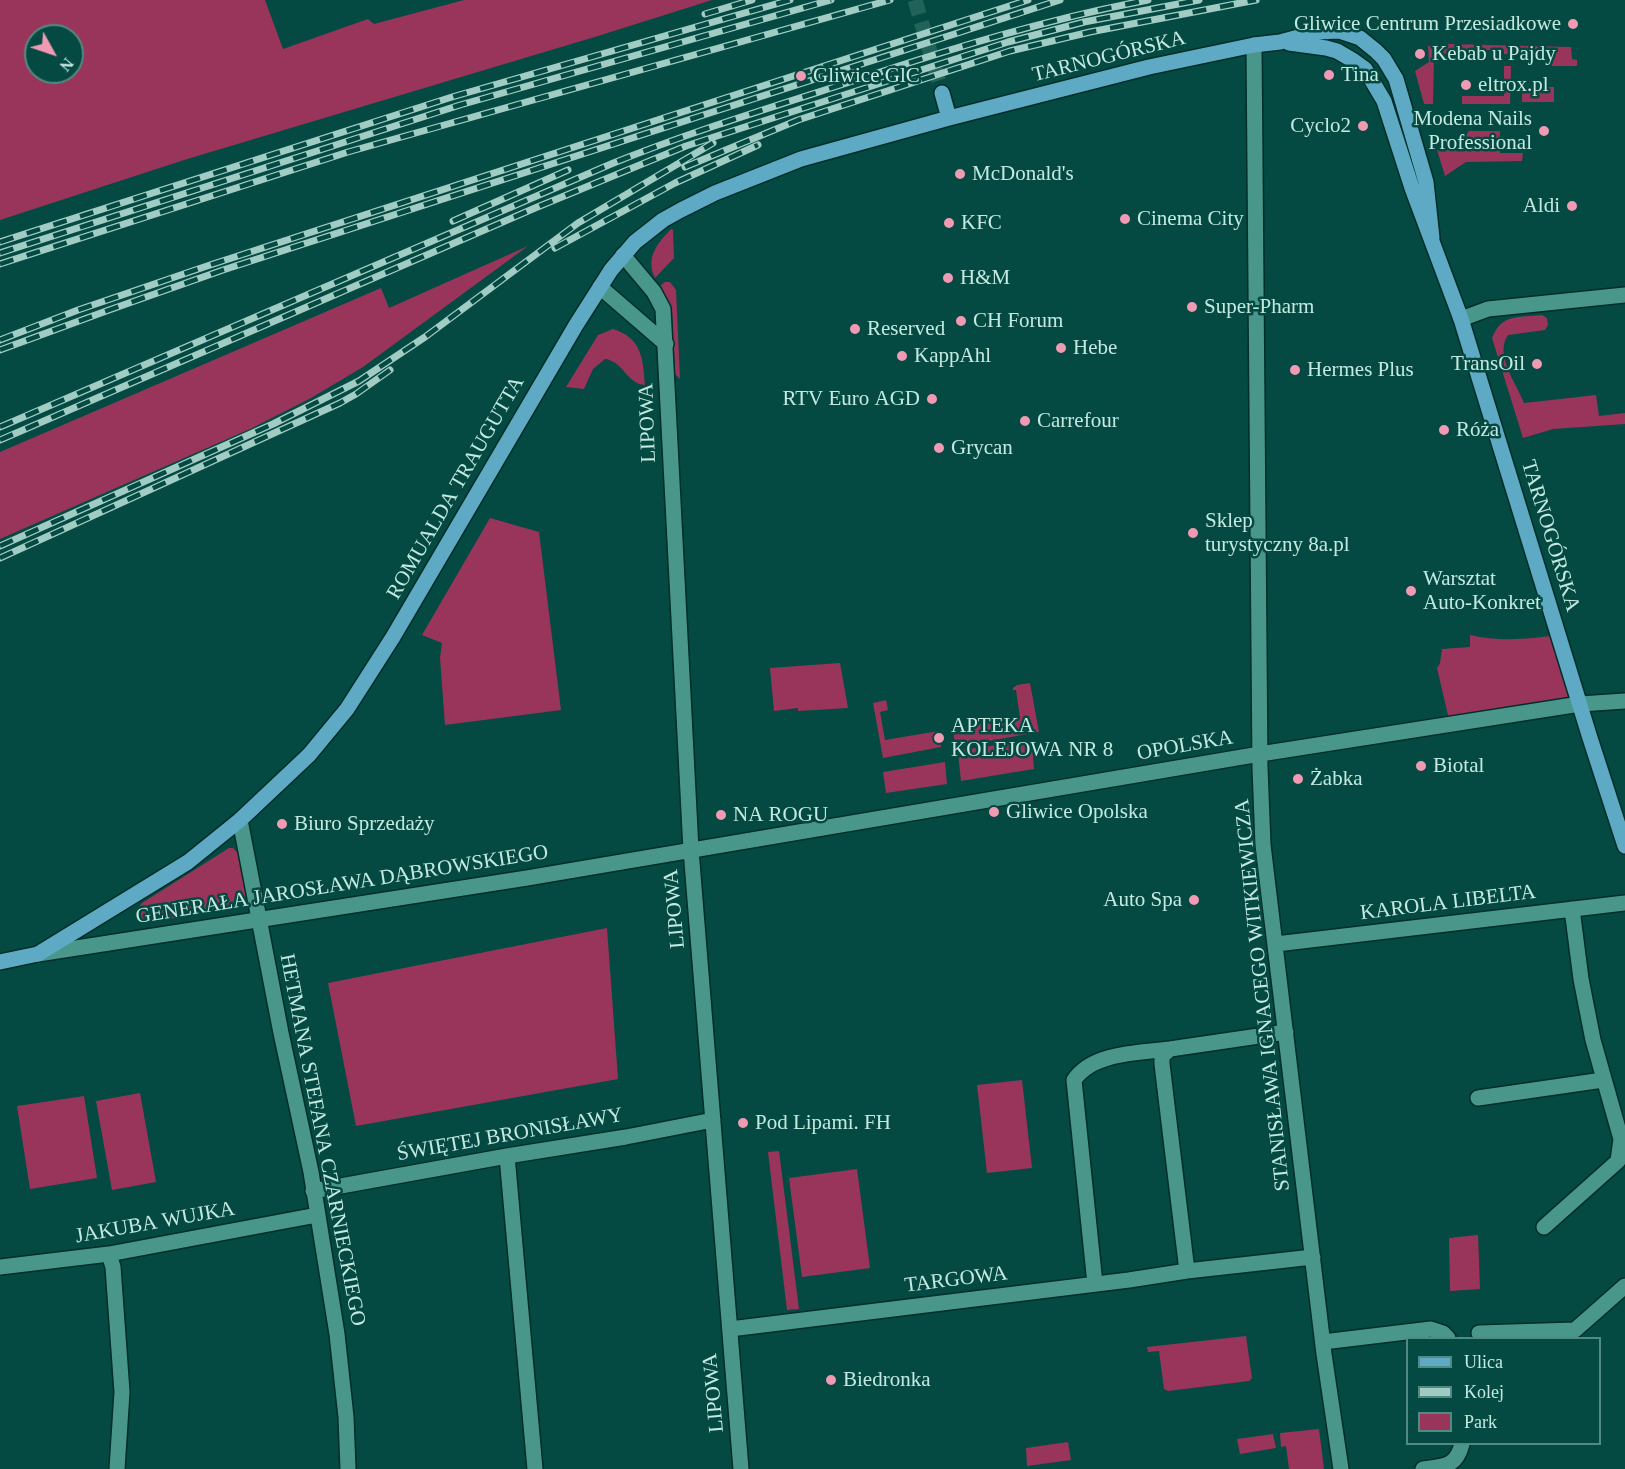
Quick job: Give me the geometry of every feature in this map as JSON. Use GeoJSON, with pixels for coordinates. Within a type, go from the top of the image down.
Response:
{"type":"FeatureCollection","features":[{"type":"Feature","properties":{"kind":"main road","name":"TARNOGÓRSKA"},"geometry":{"type":"LineString","coordinates":[[949,118],[1149,67],[1254,45],[1281,42],[1317,32],[1339,31],[1360,38],[1384,59],[1396,79],[1424,172],[1432,238]]}},
{"type":"Feature","properties":{"kind":"main road","name":"TARNOGÓRSKA"},"geometry":{"type":"LineString","coordinates":[[1281,42],[1337,51],[1365,69],[1384,101],[1412,188],[1461,319],[1625,846]]}},
{"type":"Feature","properties":{"kind":"main road"},"geometry":{"type":"LineString","coordinates":[[942,93],[949,118]]}},
{"type":"Feature","properties":{"kind":"main road","name":"ROMUALDA TRAUGUTTA"},"geometry":{"type":"LineString","coordinates":[[38,954],[188,862],[240,820],[309,755],[347,709],[393,637],[576,325],[600,287],[634,242],[663,220],[715,193],[801,159],[949,118]]}},
{"type":"Feature","properties":{"kind":"main road","name":"GENERAŁA JAROSŁAWA DĄBROWSKIEGO"},"geometry":{"type":"LineString","coordinates":[[0,962],[38,954]]}},
{"type":"Feature","properties":{"kind":"street","name":"STANISŁAWA IGNACEGO WITKIEWICZA"},"geometry":{"type":"LineString","coordinates":[[1254,45],[1260,754],[1263,845],[1323,1342],[1341,1469]]}},
{"type":"Feature","properties":{"kind":"street","name":"LIPOWA"},"geometry":{"type":"LineString","coordinates":[[623,255],[654,292],[663,309],[691,850],[741,1469]]}},
{"type":"Feature","properties":{"kind":"street"},"geometry":{"type":"LineString","coordinates":[[600,287],[666,344]]}},
{"type":"Feature","properties":{"kind":"street"},"geometry":{"type":"LineString","coordinates":[[1461,319],[1488,309],[1625,295]]}},
{"type":"Feature","properties":{"kind":"street","name":"OPOLSKA"},"geometry":{"type":"LineString","coordinates":[[691,850],[1260,754],[1580,704],[1625,701]]}},
{"type":"Feature","properties":{"kind":"street","name":"HETMANA STEFANA CZARNIECKIEGO"},"geometry":{"type":"LineString","coordinates":[[240,820],[313,1191],[337,1334],[346,1417],[348,1469]]}},
{"type":"Feature","properties":{"kind":"street","name":"GENERAŁA JAROSŁAWA DĄBROWSKIEGO"},"geometry":{"type":"LineString","coordinates":[[38,954],[527,878],[691,850]]}},
{"type":"Feature","properties":{"kind":"street","name":"KAROLA LIBELTA"},"geometry":{"type":"LineString","coordinates":[[1276,944],[1625,903]]}},
{"type":"Feature","properties":{"kind":"street"},"geometry":{"type":"LineString","coordinates":[[1572,909],[1581,979],[1603,1080],[1621,1138],[1618,1161],[1625,1177]]}},
{"type":"Feature","properties":{"kind":"street"},"geometry":{"type":"LineString","coordinates":[[1095,1284],[1074,1080],[1080,1072],[1108,1058],[1286,1032]]}},
{"type":"Feature","properties":{"kind":"street"},"geometry":{"type":"LineString","coordinates":[[1170,1049],[1162,1056],[1162,1064],[1186,1271]]}},
{"type":"Feature","properties":{"kind":"street"},"geometry":{"type":"LineString","coordinates":[[1478,1098],[1603,1080]]}},
{"type":"Feature","properties":{"kind":"street","name":"ŚWIĘTEJ BRONISŁAWY"},"geometry":{"type":"LineString","coordinates":[[313,1191],[713,1120]]}},
{"type":"Feature","properties":{"kind":"street"},"geometry":{"type":"LineString","coordinates":[[507,1156],[535,1469]]}},
{"type":"Feature","properties":{"kind":"street"},"geometry":{"type":"LineString","coordinates":[[1544,1227],[1618,1161]]}},
{"type":"Feature","properties":{"kind":"street","name":"JAKUBA WUJKA"},"geometry":{"type":"LineString","coordinates":[[0,1267],[110,1254],[317,1215]]}},
{"type":"Feature","properties":{"kind":"street"},"geometry":{"type":"LineString","coordinates":[[110,1254],[113,1267],[122,1392],[117,1469]]}},
{"type":"Feature","properties":{"kind":"street","name":"TARGOWA"},"geometry":{"type":"LineString","coordinates":[[730,1329],[1313,1257]]}},
{"type":"Feature","properties":{"kind":"street"},"geometry":{"type":"LineString","coordinates":[[1479,1333],[1575,1330],[1625,1286]]}},
{"type":"Feature","properties":{"kind":"street"},"geometry":{"type":"LineString","coordinates":[[1323,1342],[1431,1329],[1443,1332],[1447,1337]]}},
{"type":"Feature","properties":{"kind":"street"},"geometry":{"type":"LineString","coordinates":[[1423,1469],[1447,1466],[1459,1456],[1462,1445]]}},
{"type":"Feature","properties":{"kind":"green space"},"geometry":{"type":"Polygon","coordinates":[[[0,0],[265,0],[283,49],[368,19],[374,24],[464,0],[712,0],[598,36],[184,160],[0,220],[0,0]]]}},
{"type":"Feature","properties":{"kind":"green space"},"geometry":{"type":"Polygon","coordinates":[[[1450,44],[1571,47],[1572,59],[1577,60],[1577,66],[1552,66],[1552,54],[1504,54],[1504,50],[1462,50],[1462,54],[1434,54],[1433,104],[1424,104],[1415,71],[1429,62],[1428,46],[1450,44]]]}},
{"type":"Feature","properties":{"kind":"green space"},"geometry":{"type":"Polygon","coordinates":[[[1504,66],[1511,66],[1510,104],[1462,104],[1462,96],[1504,96],[1504,66]]]}},
{"type":"Feature","properties":{"kind":"green space"},"geometry":{"type":"Polygon","coordinates":[[[1527,87],[1554,87],[1554,102],[1522,102],[1522,94],[1527,87]]]}},
{"type":"Feature","properties":{"kind":"green space"},"geometry":{"type":"Polygon","coordinates":[[[1469,131],[1500,131],[1500,153],[1523,153],[1522,161],[1466,162],[1445,176],[1437,150],[1457,147],[1469,131]]]}},
{"type":"Feature","properties":{"kind":"green space"},"geometry":{"type":"Polygon","coordinates":[[[671,229],[673,230],[674,258],[655,278],[651,263],[652,257],[671,229]]]}},
{"type":"Feature","properties":{"kind":"green space"},"geometry":{"type":"Polygon","coordinates":[[[528,246],[363,367],[311,398],[250,429],[0,539],[0,452],[381,288],[389,308],[528,246]]]}},
{"type":"Feature","properties":{"kind":"green space"},"geometry":{"type":"Polygon","coordinates":[[[665,282],[670,282],[676,290],[680,379],[675,374],[672,310],[660,286],[665,282]]]}},
{"type":"Feature","properties":{"kind":"green space"},"geometry":{"type":"Polygon","coordinates":[[[1542,315],[1547,318],[1548,325],[1545,330],[1508,335],[1504,343],[1508,369],[1524,403],[1596,395],[1599,416],[1625,413],[1625,424],[1553,429],[1523,438],[1492,338],[1501,324],[1512,318],[1542,315]]]}},
{"type":"Feature","properties":{"kind":"green space"},"geometry":{"type":"Polygon","coordinates":[[[613,329],[630,338],[639,351],[645,385],[634,381],[616,364],[605,359],[593,369],[584,389],[566,387],[598,335],[613,329]]]}},
{"type":"Feature","properties":{"kind":"green space"},"geometry":{"type":"Polygon","coordinates":[[[490,518],[539,532],[561,710],[445,725],[440,658],[442,643],[422,635],[490,518]]]}},
{"type":"Feature","properties":{"kind":"green space"},"geometry":{"type":"Polygon","coordinates":[[[1470,635],[1525,639],[1559,635],[1580,704],[1450,724],[1437,668],[1442,649],[1470,647],[1470,635]]]}},
{"type":"Feature","properties":{"kind":"green space"},"geometry":{"type":"Polygon","coordinates":[[[840,663],[848,708],[798,711],[798,708],[774,711],[770,668],[840,663]]]}},
{"type":"Feature","properties":{"kind":"green space"},"geometry":{"type":"Polygon","coordinates":[[[1030,683],[1039,732],[955,747],[953,729],[1020,718],[1016,690],[1013,688],[1030,683]]]}},
{"type":"Feature","properties":{"kind":"green space"},"geometry":{"type":"Polygon","coordinates":[[[886,700],[888,710],[880,712],[885,740],[939,731],[941,747],[883,758],[873,703],[886,700]]]}},
{"type":"Feature","properties":{"kind":"green space"},"geometry":{"type":"Polygon","coordinates":[[[1028,741],[1032,745],[1034,769],[961,781],[958,753],[961,750],[1028,741]]]}},
{"type":"Feature","properties":{"kind":"green space"},"geometry":{"type":"Polygon","coordinates":[[[945,762],[947,784],[886,793],[883,772],[945,762]]]}},
{"type":"Feature","properties":{"kind":"green space"},"geometry":{"type":"Polygon","coordinates":[[[229,848],[233,848],[239,854],[246,894],[245,901],[237,907],[148,923],[140,917],[138,912],[142,903],[229,848]]]}},
{"type":"Feature","properties":{"kind":"green space"},"geometry":{"type":"Polygon","coordinates":[[[607,928],[618,1079],[356,1126],[328,983],[607,928]]]}},
{"type":"Feature","properties":{"kind":"green space"},"geometry":{"type":"Polygon","coordinates":[[[1022,1080],[1032,1168],[987,1173],[977,1085],[1022,1080]]]}},
{"type":"Feature","properties":{"kind":"green space"},"geometry":{"type":"Polygon","coordinates":[[[140,1093],[156,1182],[112,1190],[96,1101],[140,1093]]]}},
{"type":"Feature","properties":{"kind":"green space"},"geometry":{"type":"Polygon","coordinates":[[[84,1096],[97,1178],[30,1189],[17,1106],[84,1096]]]}},
{"type":"Feature","properties":{"kind":"green space"},"geometry":{"type":"Polygon","coordinates":[[[779,1151],[799,1309],[787,1310],[768,1152],[779,1151]]]}},
{"type":"Feature","properties":{"kind":"green space"},"geometry":{"type":"Polygon","coordinates":[[[857,1169],[870,1268],[802,1277],[789,1178],[857,1169]]]}},
{"type":"Feature","properties":{"kind":"green space"},"geometry":{"type":"Polygon","coordinates":[[[1478,1235],[1480,1289],[1450,1291],[1449,1238],[1478,1235]]]}},
{"type":"Feature","properties":{"kind":"green space"},"geometry":{"type":"Polygon","coordinates":[[[1246,1336],[1252,1378],[1249,1381],[1168,1391],[1164,1389],[1159,1351],[1148,1352],[1147,1347],[1246,1336]]]}},
{"type":"Feature","properties":{"kind":"green space"},"geometry":{"type":"Polygon","coordinates":[[[1319,1429],[1324,1469],[1289,1469],[1286,1446],[1281,1447],[1280,1433],[1319,1429]]]}},
{"type":"Feature","properties":{"kind":"green space"},"geometry":{"type":"Polygon","coordinates":[[[1273,1434],[1276,1448],[1240,1454],[1237,1439],[1273,1434]]]}},
{"type":"Feature","properties":{"kind":"green space"},"geometry":{"type":"Polygon","coordinates":[[[1068,1442],[1071,1460],[1027,1466],[1026,1448],[1068,1442]]]}},
{"type":"Feature","properties":{"kind":"tunnel"},"geometry":{"type":"LineString","coordinates":[[915,0],[942,93]]}},
{"type":"Feature","properties":{"kind":"railway"},"geometry":{"type":"LineString","coordinates":[[705,14],[752,0]]}},
{"type":"Feature","properties":{"kind":"railway"},"geometry":{"type":"LineString","coordinates":[[0,242],[452,97],[790,0]]}},
{"type":"Feature","properties":{"kind":"railway"},"geometry":{"type":"LineString","coordinates":[[0,253],[460,105],[831,0]]}},
{"type":"Feature","properties":{"kind":"railway"},"geometry":{"type":"LineString","coordinates":[[0,264],[348,152],[890,0]]}},
{"type":"Feature","properties":{"kind":"railway"},"geometry":{"type":"LineString","coordinates":[[0,340],[78,310],[210,265],[1028,0]]}},
{"type":"Feature","properties":{"kind":"railway"},"geometry":{"type":"LineString","coordinates":[[0,350],[223,270],[1060,0]]}},
{"type":"Feature","properties":{"kind":"railway"},"geometry":{"type":"LineString","coordinates":[[0,427],[641,152],[731,120],[962,46],[1073,16],[1148,0]]}},
{"type":"Feature","properties":{"kind":"railway"},"geometry":{"type":"LineString","coordinates":[[0,440],[535,208],[686,146],[1008,42],[1084,22],[1199,0]]}},
{"type":"Feature","properties":{"kind":"railway"},"geometry":{"type":"LineString","coordinates":[[685,167],[798,120],[1010,51],[1090,32],[1256,0]]}},
{"type":"Feature","properties":{"kind":"railway"},"geometry":{"type":"LineString","coordinates":[[0,546],[273,424],[359,381],[425,337],[578,223],[713,143]]}},
{"type":"Feature","properties":{"kind":"railway"},"geometry":{"type":"LineString","coordinates":[[555,248],[675,183],[758,145]]}},
{"type":"Feature","properties":{"kind":"railway"},"geometry":{"type":"LineString","coordinates":[[453,221],[568,170]]}},
{"type":"Feature","properties":{"kind":"railway"},"geometry":{"type":"LineString","coordinates":[[0,558],[340,403],[390,370]]}},
{"type":"Feature","properties":{"kind":"place","name":"Gliwice Centrum Przesiadkowe"},"geometry":{"type":"Point","coordinates":[1573,24]}},
{"type":"Feature","properties":{"kind":"place","name":"Kebab u Pajdy"},"geometry":{"type":"Point","coordinates":[1420,54]}},
{"type":"Feature","properties":{"kind":"place","name":"Tina"},"geometry":{"type":"Point","coordinates":[1329,75]}},
{"type":"Feature","properties":{"kind":"place","name":"Gliwice GlC"},"geometry":{"type":"Point","coordinates":[801,76]}},
{"type":"Feature","properties":{"kind":"place","name":"eltrox.pl"},"geometry":{"type":"Point","coordinates":[1466,85]}},
{"type":"Feature","properties":{"kind":"place","name":"Cyclo2"},"geometry":{"type":"Point","coordinates":[1363,126]}},
{"type":"Feature","properties":{"kind":"place","name":"Modena Nails Professional"},"geometry":{"type":"Point","coordinates":[1544,131]}},
{"type":"Feature","properties":{"kind":"place","name":"McDonald's"},"geometry":{"type":"Point","coordinates":[960,174]}},
{"type":"Feature","properties":{"kind":"place","name":"Aldi"},"geometry":{"type":"Point","coordinates":[1572,206]}},
{"type":"Feature","properties":{"kind":"place","name":"Cinema City"},"geometry":{"type":"Point","coordinates":[1125,219]}},
{"type":"Feature","properties":{"kind":"place","name":"KFC"},"geometry":{"type":"Point","coordinates":[949,223]}},
{"type":"Feature","properties":{"kind":"place","name":"H&M"},"geometry":{"type":"Point","coordinates":[948,278]}},
{"type":"Feature","properties":{"kind":"place","name":"Super-Pharm"},"geometry":{"type":"Point","coordinates":[1192,307]}},
{"type":"Feature","properties":{"kind":"place","name":"CH Forum"},"geometry":{"type":"Point","coordinates":[961,321]}},
{"type":"Feature","properties":{"kind":"place","name":"Reserved"},"geometry":{"type":"Point","coordinates":[855,329]}},
{"type":"Feature","properties":{"kind":"place","name":"Hebe"},"geometry":{"type":"Point","coordinates":[1061,348]}},
{"type":"Feature","properties":{"kind":"place","name":"KappAhl"},"geometry":{"type":"Point","coordinates":[902,356]}},
{"type":"Feature","properties":{"kind":"place","name":"TransOil"},"geometry":{"type":"Point","coordinates":[1537,364]}},
{"type":"Feature","properties":{"kind":"place","name":"Hermes Plus"},"geometry":{"type":"Point","coordinates":[1295,370]}},
{"type":"Feature","properties":{"kind":"place","name":"RTV Euro AGD"},"geometry":{"type":"Point","coordinates":[932,399]}},
{"type":"Feature","properties":{"kind":"place","name":"Carrefour"},"geometry":{"type":"Point","coordinates":[1025,421]}},
{"type":"Feature","properties":{"kind":"place","name":"Róża"},"geometry":{"type":"Point","coordinates":[1444,430]}},
{"type":"Feature","properties":{"kind":"place","name":"Grycan"},"geometry":{"type":"Point","coordinates":[939,448]}},
{"type":"Feature","properties":{"kind":"place","name":"Sklep turystyczny 8a.pl"},"geometry":{"type":"Point","coordinates":[1193,533]}},
{"type":"Feature","properties":{"kind":"place","name":"Warsztat Auto-Konkret"},"geometry":{"type":"Point","coordinates":[1411,591]}},
{"type":"Feature","properties":{"kind":"place","name":"APTEKA KOLEJOWA NR 8"},"geometry":{"type":"Point","coordinates":[939,738]}},
{"type":"Feature","properties":{"kind":"place","name":"Biotal"},"geometry":{"type":"Point","coordinates":[1421,766]}},
{"type":"Feature","properties":{"kind":"place","name":"Żabka"},"geometry":{"type":"Point","coordinates":[1298,779]}},
{"type":"Feature","properties":{"kind":"place","name":"Gliwice Opolska"},"geometry":{"type":"Point","coordinates":[994,812]}},
{"type":"Feature","properties":{"kind":"place","name":"NA ROGU"},"geometry":{"type":"Point","coordinates":[721,815]}},
{"type":"Feature","properties":{"kind":"place","name":"Biuro Sprzedaży"},"geometry":{"type":"Point","coordinates":[282,824]}},
{"type":"Feature","properties":{"kind":"place","name":"Auto Spa"},"geometry":{"type":"Point","coordinates":[1194,900]}},
{"type":"Feature","properties":{"kind":"place","name":"Pod Lipami. FH"},"geometry":{"type":"Point","coordinates":[743,1123]}},
{"type":"Feature","properties":{"kind":"place","name":"Biedronka"},"geometry":{"type":"Point","coordinates":[831,1380]}}]}
